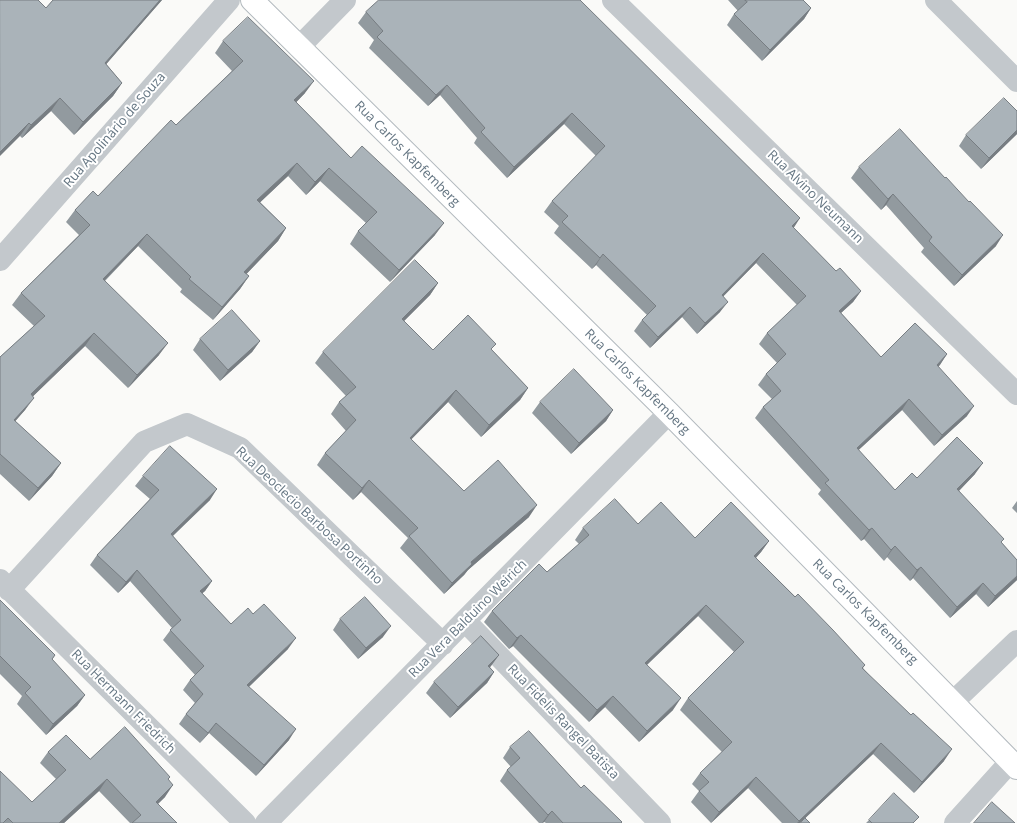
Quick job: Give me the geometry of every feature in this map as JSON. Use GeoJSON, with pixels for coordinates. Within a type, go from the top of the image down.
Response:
{"type":"FeatureCollection","features":[{"type":"Feature","properties":{"kind":"street","name":"Rua Apolinário de Souza"},"geometry":{"type":"LineString","coordinates":[[0,260],[229,0]]}},
{"type":"Feature","properties":{"kind":"street","name":"Rua Carlos Kapfemberg"},"geometry":{"type":"LineString","coordinates":[[252,0],[669,413],[1014,765]]}},
{"type":"Feature","properties":{"kind":"street"},"geometry":{"type":"LineString","coordinates":[[298,47],[345,0]]}},
{"type":"Feature","properties":{"kind":"street","name":"Rua Alvino Neumann"},"geometry":{"type":"LineString","coordinates":[[613,0],[1017,394]]}},
{"type":"Feature","properties":{"kind":"street"},"geometry":{"type":"LineString","coordinates":[[936,0],[1017,81]]}},
{"type":"Feature","properties":{"kind":"street","name":"Rua Vera Balduino Weirich"},"geometry":{"type":"LineString","coordinates":[[266,823],[669,413]]}},
{"type":"Feature","properties":{"kind":"street","name":"Rua Deoclecio Barbosa Portinho"},"geometry":{"type":"LineString","coordinates":[[5,585],[144,442],[187,424],[240,448],[443,644]]}},
{"type":"Feature","properties":{"kind":"street","name":"Rua Hermann Friedrich"},"geometry":{"type":"LineString","coordinates":[[5,585],[245,823]]}},
{"type":"Feature","properties":{"kind":"street","name":"Rua Fidelis Rangel Batista"},"geometry":{"type":"LineString","coordinates":[[466,621],[660,823]]}},
{"type":"Feature","properties":{"kind":"street"},"geometry":{"type":"LineString","coordinates":[[953,702],[1017,642]]}},
{"type":"Feature","properties":{"kind":"street"},"geometry":{"type":"LineString","coordinates":[[955,823],[1014,765]]}},
{"type":"Feature","properties":{"kind":"building"},"geometry":{"type":"Polygon","coordinates":[[[0,0],[38,0],[46,8],[53,0],[160,0],[105,63],[122,83],[83,122],[60,98],[31,125],[29,123],[0,152],[0,0]]]}},
{"type":"Feature","properties":{"kind":"building"},"geometry":{"type":"Polygon","coordinates":[[[379,0],[580,0],[800,218],[792,226],[836,271],[840,268],[861,291],[839,311],[881,357],[915,323],[947,354],[937,365],[974,406],[942,435],[909,399],[857,448],[895,490],[912,473],[917,478],[957,437],[983,463],[957,489],[1004,539],[1001,542],[1017,560],[1017,576],[995,596],[983,583],[957,607],[921,567],[917,570],[895,546],[891,550],[872,528],[869,530],[825,483],[829,480],[763,407],[781,391],[766,374],[786,354],[767,333],[806,296],[763,253],[722,295],[728,302],[705,323],[690,307],[658,337],[642,320],[656,306],[603,254],[600,258],[562,222],[568,216],[552,201],[605,146],[572,113],[514,167],[481,132],[485,128],[447,85],[436,95],[377,37],[383,31],[366,12],[379,0]]]}},
{"type":"Feature","properties":{"kind":"building"},"geometry":{"type":"Polygon","coordinates":[[[745,0],[803,0],[811,8],[770,50],[734,14],[747,2],[745,0]]]}},
{"type":"Feature","properties":{"kind":"building"},"geometry":{"type":"Polygon","coordinates":[[[248,17],[314,81],[294,100],[351,158],[362,146],[444,223],[399,270],[358,231],[377,212],[329,168],[315,182],[297,163],[257,200],[286,228],[244,272],[249,276],[222,307],[189,279],[191,277],[147,234],[103,279],[168,343],[137,375],[94,333],[31,394],[34,398],[14,420],[61,463],[38,488],[0,454],[0,357],[45,316],[21,293],[90,225],[75,210],[93,191],[98,196],[171,120],[176,125],[243,61],[223,41],[248,17]]]}},
{"type":"Feature","properties":{"kind":"building"},"geometry":{"type":"Polygon","coordinates":[[[1004,98],[1017,111],[1017,130],[989,158],[966,135],[1004,98]]]}},
{"type":"Feature","properties":{"kind":"building"},"geometry":{"type":"Polygon","coordinates":[[[900,129],[945,178],[946,177],[1003,235],[962,275],[929,241],[932,237],[893,194],[888,199],[859,167],[900,129]]]}},
{"type":"Feature","properties":{"kind":"building"},"geometry":{"type":"Polygon","coordinates":[[[415,260],[438,283],[402,319],[433,350],[468,315],[496,344],[491,349],[528,388],[489,425],[456,390],[410,438],[464,491],[498,460],[537,505],[471,562],[472,564],[452,583],[409,536],[418,528],[369,480],[362,488],[325,453],[356,420],[339,402],[356,387],[323,352],[415,260]]]}},
{"type":"Feature","properties":{"kind":"building"},"geometry":{"type":"Polygon","coordinates":[[[232,310],[260,341],[228,370],[200,339],[232,310]]]}},
{"type":"Feature","properties":{"kind":"building"},"geometry":{"type":"Polygon","coordinates":[[[574,369],[613,410],[579,443],[540,402],[574,369]]]}},
{"type":"Feature","properties":{"kind":"building"},"geometry":{"type":"Polygon","coordinates":[[[170,446],[217,489],[171,534],[212,581],[200,591],[231,624],[248,608],[253,614],[264,604],[296,638],[247,685],[296,729],[264,765],[216,723],[208,733],[186,714],[203,694],[190,680],[204,666],[170,630],[181,620],[137,570],[126,582],[97,555],[159,490],[143,476],[170,446]]]}},
{"type":"Feature","properties":{"kind":"building"},"geometry":{"type":"Polygon","coordinates":[[[615,499],[638,524],[661,502],[695,538],[731,502],[769,541],[754,556],[795,597],[798,594],[833,630],[865,665],[862,668],[911,715],[913,713],[952,749],[922,782],[881,743],[799,821],[756,777],[719,812],[699,791],[709,782],[700,773],[732,742],[688,698],[744,642],[706,605],[645,663],[681,698],[647,731],[613,696],[597,710],[521,635],[517,638],[492,611],[539,564],[547,572],[589,535],[583,528],[615,499]]]}},
{"type":"Feature","properties":{"kind":"building"},"geometry":{"type":"Polygon","coordinates":[[[365,597],[391,626],[366,648],[340,619],[365,597]]]}},
{"type":"Feature","properties":{"kind":"building"},"geometry":{"type":"Polygon","coordinates":[[[0,600],[55,655],[52,659],[85,695],[53,724],[25,693],[31,687],[0,656],[0,600]]]}},
{"type":"Feature","properties":{"kind":"building"},"geometry":{"type":"Polygon","coordinates":[[[481,636],[499,655],[488,666],[494,672],[458,707],[434,682],[481,636]]]}},
{"type":"Feature","properties":{"kind":"building"},"geometry":{"type":"Polygon","coordinates":[[[125,727],[170,777],[168,779],[173,785],[156,802],[177,823],[132,823],[141,815],[107,779],[59,823],[13,823],[8,818],[3,823],[0,823],[0,771],[32,802],[66,770],[48,752],[66,735],[90,759],[125,727]]]}},
{"type":"Feature","properties":{"kind":"building"},"geometry":{"type":"Polygon","coordinates":[[[529,731],[581,788],[584,785],[622,822],[563,823],[552,811],[548,815],[507,770],[520,758],[510,747],[529,731]]]}},
{"type":"Feature","properties":{"kind":"building"},"geometry":{"type":"Polygon","coordinates":[[[894,793],[919,817],[913,823],[872,823],[869,820],[894,793]]]}},
{"type":"Feature","properties":{"kind":"building"},"geometry":{"type":"Polygon","coordinates":[[[992,802],[1015,823],[974,823],[992,802]]]}},
{"type":"Feature","properties":{"kind":"building"},"geometry":{"type":"Polygon","coordinates":[[[805,818],[810,823],[801,823],[805,818]]]}}]}
